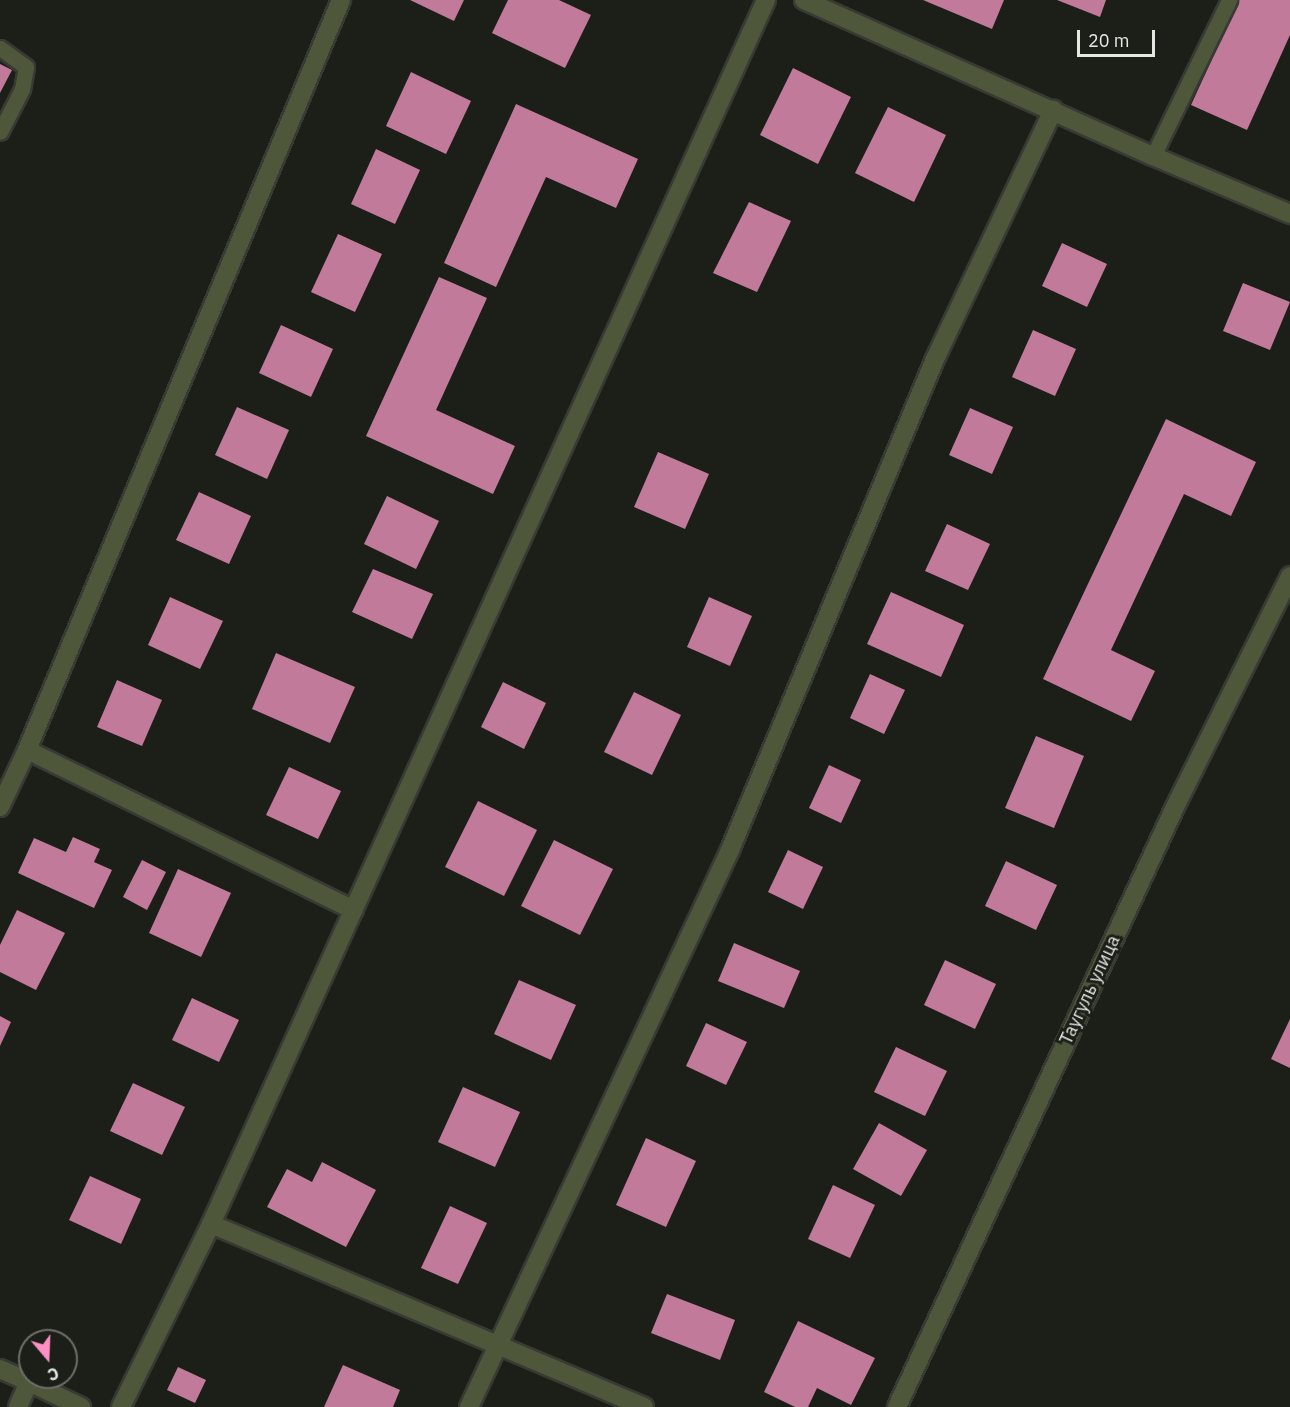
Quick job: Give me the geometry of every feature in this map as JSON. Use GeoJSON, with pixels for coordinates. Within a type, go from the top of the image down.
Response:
{"type":"FeatureCollection","features":[{"type":"Feature","properties":{"kind":"street"},"geometry":{"type":"LineString","coordinates":[[0,807],[27,750],[341,0]]}},
{"type":"Feature","properties":{"kind":"street"},"geometry":{"type":"LineString","coordinates":[[121,1407],[211,1224],[766,0]]}},
{"type":"Feature","properties":{"kind":"street"},"geometry":{"type":"LineString","coordinates":[[804,0],[1153,156],[1290,214]]}},
{"type":"Feature","properties":{"kind":"street"},"geometry":{"type":"LineString","coordinates":[[469,1407],[730,850],[935,359],[1053,110]]}},
{"type":"Feature","properties":{"kind":"street","name":"Таугуль улица"},"geometry":{"type":"LineString","coordinates":[[897,1407],[1175,807],[1290,576]]}},
{"type":"Feature","properties":{"kind":"street"},"geometry":{"type":"LineString","coordinates":[[27,750],[354,910]]}},
{"type":"Feature","properties":{"kind":"street"},"geometry":{"type":"LineString","coordinates":[[211,1224],[644,1407]]}},
{"type":"Feature","properties":{"kind":"street"},"geometry":{"type":"LineString","coordinates":[[0,1369],[18,1377]]}},
{"type":"Feature","properties":{"kind":"street"},"geometry":{"type":"LineString","coordinates":[[18,1407],[26,1389]]}},
{"type":"Feature","properties":{"kind":"street"},"geometry":{"type":"LineString","coordinates":[[44,1389],[81,1407]]}},
{"type":"Feature","properties":{"kind":"lane"},"geometry":{"type":"LineString","coordinates":[[1153,156],[1229,0]]}},
{"type":"Feature","properties":{"kind":"lane"},"geometry":{"type":"LineString","coordinates":[[0,48],[26,67],[22,89],[0,132]]}},
{"type":"Feature","properties":{"kind":"building"},"geometry":{"type":"Polygon","coordinates":[[[410,0],[464,0],[454,21],[410,0]]]}},
{"type":"Feature","properties":{"kind":"building"},"geometry":{"type":"Polygon","coordinates":[[[508,0],[559,0],[591,15],[565,68],[492,33],[508,0]]]}},
{"type":"Feature","properties":{"kind":"building"},"geometry":{"type":"Polygon","coordinates":[[[923,0],[1004,0],[992,29],[923,0]]]}},
{"type":"Feature","properties":{"kind":"building"},"geometry":{"type":"Polygon","coordinates":[[[1057,0],[1106,0],[1100,17],[1057,0]]]}},
{"type":"Feature","properties":{"kind":"building"},"geometry":{"type":"Polygon","coordinates":[[[1239,0],[1290,0],[1290,35],[1247,130],[1191,105],[1239,0]]]}},
{"type":"Feature","properties":{"kind":"building"},"geometry":{"type":"Polygon","coordinates":[[[0,64],[12,70],[0,93],[0,64]]]}},
{"type":"Feature","properties":{"kind":"building"},"geometry":{"type":"Polygon","coordinates":[[[793,68],[851,97],[818,164],[760,135],[793,68]]]}},
{"type":"Feature","properties":{"kind":"building"},"geometry":{"type":"Polygon","coordinates":[[[411,72],[471,101],[446,154],[386,126],[411,72]]]}},
{"type":"Feature","properties":{"kind":"building"},"geometry":{"type":"Polygon","coordinates":[[[516,104],[638,159],[616,208],[546,177],[496,287],[444,263],[516,104]]]}},
{"type":"Feature","properties":{"kind":"building"},"geometry":{"type":"Polygon","coordinates":[[[888,107],[946,135],[914,202],[855,173],[888,107]]]}},
{"type":"Feature","properties":{"kind":"building"},"geometry":{"type":"Polygon","coordinates":[[[376,149],[420,170],[395,224],[351,204],[376,149]]]}},
{"type":"Feature","properties":{"kind":"building"},"geometry":{"type":"Polygon","coordinates":[[[749,202],[791,221],[757,292],[713,273],[749,202]]]}},
{"type":"Feature","properties":{"kind":"building"},"geometry":{"type":"Polygon","coordinates":[[[338,234],[382,254],[355,312],[311,292],[338,234]]]}},
{"type":"Feature","properties":{"kind":"building"},"geometry":{"type":"Polygon","coordinates":[[[1062,243],[1107,264],[1087,307],[1042,286],[1062,243]]]}},
{"type":"Feature","properties":{"kind":"building"},"geometry":{"type":"Polygon","coordinates":[[[439,277],[487,298],[436,410],[515,446],[493,494],[366,436],[439,277]]]}},
{"type":"Feature","properties":{"kind":"building"},"geometry":{"type":"Polygon","coordinates":[[[1243,283],[1290,302],[1270,350],[1223,331],[1243,283]]]}},
{"type":"Feature","properties":{"kind":"building"},"geometry":{"type":"Polygon","coordinates":[[[281,325],[333,349],[311,397],[259,373],[281,325]]]}},
{"type":"Feature","properties":{"kind":"building"},"geometry":{"type":"Polygon","coordinates":[[[1033,330],[1076,349],[1055,396],[1012,377],[1033,330]]]}},
{"type":"Feature","properties":{"kind":"building"},"geometry":{"type":"Polygon","coordinates":[[[237,407],[289,430],[267,479],[215,455],[237,407]]]}},
{"type":"Feature","properties":{"kind":"building"},"geometry":{"type":"Polygon","coordinates":[[[970,408],[1013,427],[992,474],[949,455],[970,408]]]}},
{"type":"Feature","properties":{"kind":"building"},"geometry":{"type":"Polygon","coordinates":[[[1166,419],[1256,462],[1231,516],[1184,494],[1111,650],[1155,671],[1131,721],[1043,679],[1166,419]]]}},
{"type":"Feature","properties":{"kind":"building"},"geometry":{"type":"Polygon","coordinates":[[[658,452],[709,474],[685,529],[634,507],[658,452]]]}},
{"type":"Feature","properties":{"kind":"building"},"geometry":{"type":"Polygon","coordinates":[[[199,492],[251,516],[229,564],[176,540],[199,492]]]}},
{"type":"Feature","properties":{"kind":"building"},"geometry":{"type":"Polygon","coordinates":[[[387,496],[439,521],[416,569],[364,544],[387,496]]]}},
{"type":"Feature","properties":{"kind":"building"},"geometry":{"type":"Polygon","coordinates":[[[947,524],[990,544],[968,590],[925,571],[947,524]]]}},
{"type":"Feature","properties":{"kind":"building"},"geometry":{"type":"Polygon","coordinates":[[[373,569],[433,594],[412,639],[352,612],[373,569]]]}},
{"type":"Feature","properties":{"kind":"building"},"geometry":{"type":"Polygon","coordinates":[[[891,592],[964,625],[941,677],[867,644],[891,592]]]}},
{"type":"Feature","properties":{"kind":"building"},"geometry":{"type":"Polygon","coordinates":[[[170,597],[223,621],[200,669],[148,645],[170,597]]]}},
{"type":"Feature","properties":{"kind":"building"},"geometry":{"type":"Polygon","coordinates":[[[709,597],[752,616],[730,666],[687,647],[709,597]]]}},
{"type":"Feature","properties":{"kind":"building"},"geometry":{"type":"Polygon","coordinates":[[[276,653],[355,687],[330,743],[252,709],[276,653]]]}},
{"type":"Feature","properties":{"kind":"building"},"geometry":{"type":"Polygon","coordinates":[[[870,674],[905,690],[884,734],[850,718],[870,674]]]}},
{"type":"Feature","properties":{"kind":"building"},"geometry":{"type":"Polygon","coordinates":[[[117,680],[162,700],[142,746],[97,727],[117,680]]]}},
{"type":"Feature","properties":{"kind":"building"},"geometry":{"type":"Polygon","coordinates":[[[503,682],[546,703],[524,749],[481,727],[503,682]]]}},
{"type":"Feature","properties":{"kind":"building"},"geometry":{"type":"Polygon","coordinates":[[[634,692],[681,715],[652,775],[604,752],[634,692]]]}},
{"type":"Feature","properties":{"kind":"building"},"geometry":{"type":"Polygon","coordinates":[[[1036,736],[1084,756],[1054,828],[1005,808],[1036,736]]]}},
{"type":"Feature","properties":{"kind":"building"},"geometry":{"type":"Polygon","coordinates":[[[829,765],[861,780],[841,823],[809,808],[829,765]]]}},
{"type":"Feature","properties":{"kind":"building"},"geometry":{"type":"Polygon","coordinates":[[[289,767],[341,791],[318,839],[266,815],[289,767]]]}},
{"type":"Feature","properties":{"kind":"building"},"geometry":{"type":"Polygon","coordinates":[[[478,801],[537,830],[504,896],[445,867],[478,801]]]}},
{"type":"Feature","properties":{"kind":"building"},"geometry":{"type":"Polygon","coordinates":[[[73,837],[100,849],[94,862],[112,870],[94,908],[18,873],[34,838],[66,852],[73,837]]]}},
{"type":"Feature","properties":{"kind":"building"},"geometry":{"type":"Polygon","coordinates":[[[554,840],[613,869],[580,935],[521,906],[554,840]]]}},
{"type":"Feature","properties":{"kind":"building"},"geometry":{"type":"Polygon","coordinates":[[[788,850],[823,867],[803,909],[768,892],[788,850]]]}},
{"type":"Feature","properties":{"kind":"building"},"geometry":{"type":"Polygon","coordinates":[[[142,860],[166,872],[147,910],[123,897],[142,860]]]}},
{"type":"Feature","properties":{"kind":"building"},"geometry":{"type":"Polygon","coordinates":[[[1006,861],[1057,885],[1036,930],[985,906],[1006,861]]]}},
{"type":"Feature","properties":{"kind":"building"},"geometry":{"type":"Polygon","coordinates":[[[178,869],[231,893],[201,957],[149,933],[178,869]]]}},
{"type":"Feature","properties":{"kind":"building"},"geometry":{"type":"Polygon","coordinates":[[[17,910],[65,933],[36,990],[0,972],[0,945],[17,910]]]}},
{"type":"Feature","properties":{"kind":"building"},"geometry":{"type":"Polygon","coordinates":[[[734,943],[800,971],[784,1008],[718,981],[734,943]]]}},
{"type":"Feature","properties":{"kind":"building"},"geometry":{"type":"Polygon","coordinates":[[[945,960],[996,984],[975,1029],[924,1005],[945,960]]]}},
{"type":"Feature","properties":{"kind":"building"},"geometry":{"type":"Polygon","coordinates":[[[519,980],[576,1005],[551,1060],[494,1034],[519,980]]]}},
{"type":"Feature","properties":{"kind":"building"},"geometry":{"type":"Polygon","coordinates":[[[192,998],[239,1020],[219,1062],[172,1040],[192,998]]]}},
{"type":"Feature","properties":{"kind":"building"},"geometry":{"type":"Polygon","coordinates":[[[0,1016],[11,1022],[0,1046],[0,1016]]]}},
{"type":"Feature","properties":{"kind":"building"},"geometry":{"type":"Polygon","coordinates":[[[1290,1019],[1290,1068],[1271,1059],[1290,1019]]]}},
{"type":"Feature","properties":{"kind":"building"},"geometry":{"type":"Polygon","coordinates":[[[706,1023],[747,1042],[726,1085],[686,1066],[706,1023]]]}},
{"type":"Feature","properties":{"kind":"building"},"geometry":{"type":"Polygon","coordinates":[[[896,1047],[947,1071],[925,1116],[874,1092],[896,1047]]]}},
{"type":"Feature","properties":{"kind":"building"},"geometry":{"type":"Polygon","coordinates":[[[133,1083],[185,1107],[162,1155],[110,1131],[133,1083]]]}},
{"type":"Feature","properties":{"kind":"building"},"geometry":{"type":"Polygon","coordinates":[[[463,1087],[520,1112],[495,1167],[438,1142],[463,1087]]]}},
{"type":"Feature","properties":{"kind":"building"},"geometry":{"type":"Polygon","coordinates":[[[879,1123],[927,1150],[901,1196],[853,1169],[879,1123]]]}},
{"type":"Feature","properties":{"kind":"building"},"geometry":{"type":"Polygon","coordinates":[[[646,1138],[696,1161],[666,1227],[616,1205],[646,1138]]]}},
{"type":"Feature","properties":{"kind":"building"},"geometry":{"type":"Polygon","coordinates":[[[322,1162],[376,1190],[346,1247],[267,1207],[287,1169],[312,1182],[322,1162]]]}},
{"type":"Feature","properties":{"kind":"building"},"geometry":{"type":"Polygon","coordinates":[[[90,1176],[141,1199],[121,1244],[69,1220],[90,1176]]]}},
{"type":"Feature","properties":{"kind":"building"},"geometry":{"type":"Polygon","coordinates":[[[833,1185],[875,1205],[850,1258],[808,1239],[833,1185]]]}},
{"type":"Feature","properties":{"kind":"building"},"geometry":{"type":"Polygon","coordinates":[[[450,1206],[487,1223],[458,1284],[421,1268],[450,1206]]]}},
{"type":"Feature","properties":{"kind":"building"},"geometry":{"type":"Polygon","coordinates":[[[667,1294],[735,1320],[720,1360],[651,1333],[667,1294]]]}},
{"type":"Feature","properties":{"kind":"building"},"geometry":{"type":"Polygon","coordinates":[[[798,1321],[875,1358],[851,1405],[817,1388],[808,1407],[795,1407],[764,1392],[798,1321]]]}},
{"type":"Feature","properties":{"kind":"building"},"geometry":{"type":"Polygon","coordinates":[[[343,1365],[400,1390],[393,1407],[324,1407],[343,1365]]]}},
{"type":"Feature","properties":{"kind":"building"},"geometry":{"type":"Polygon","coordinates":[[[178,1367],[206,1380],[195,1403],[167,1390],[178,1367]]]}}]}
